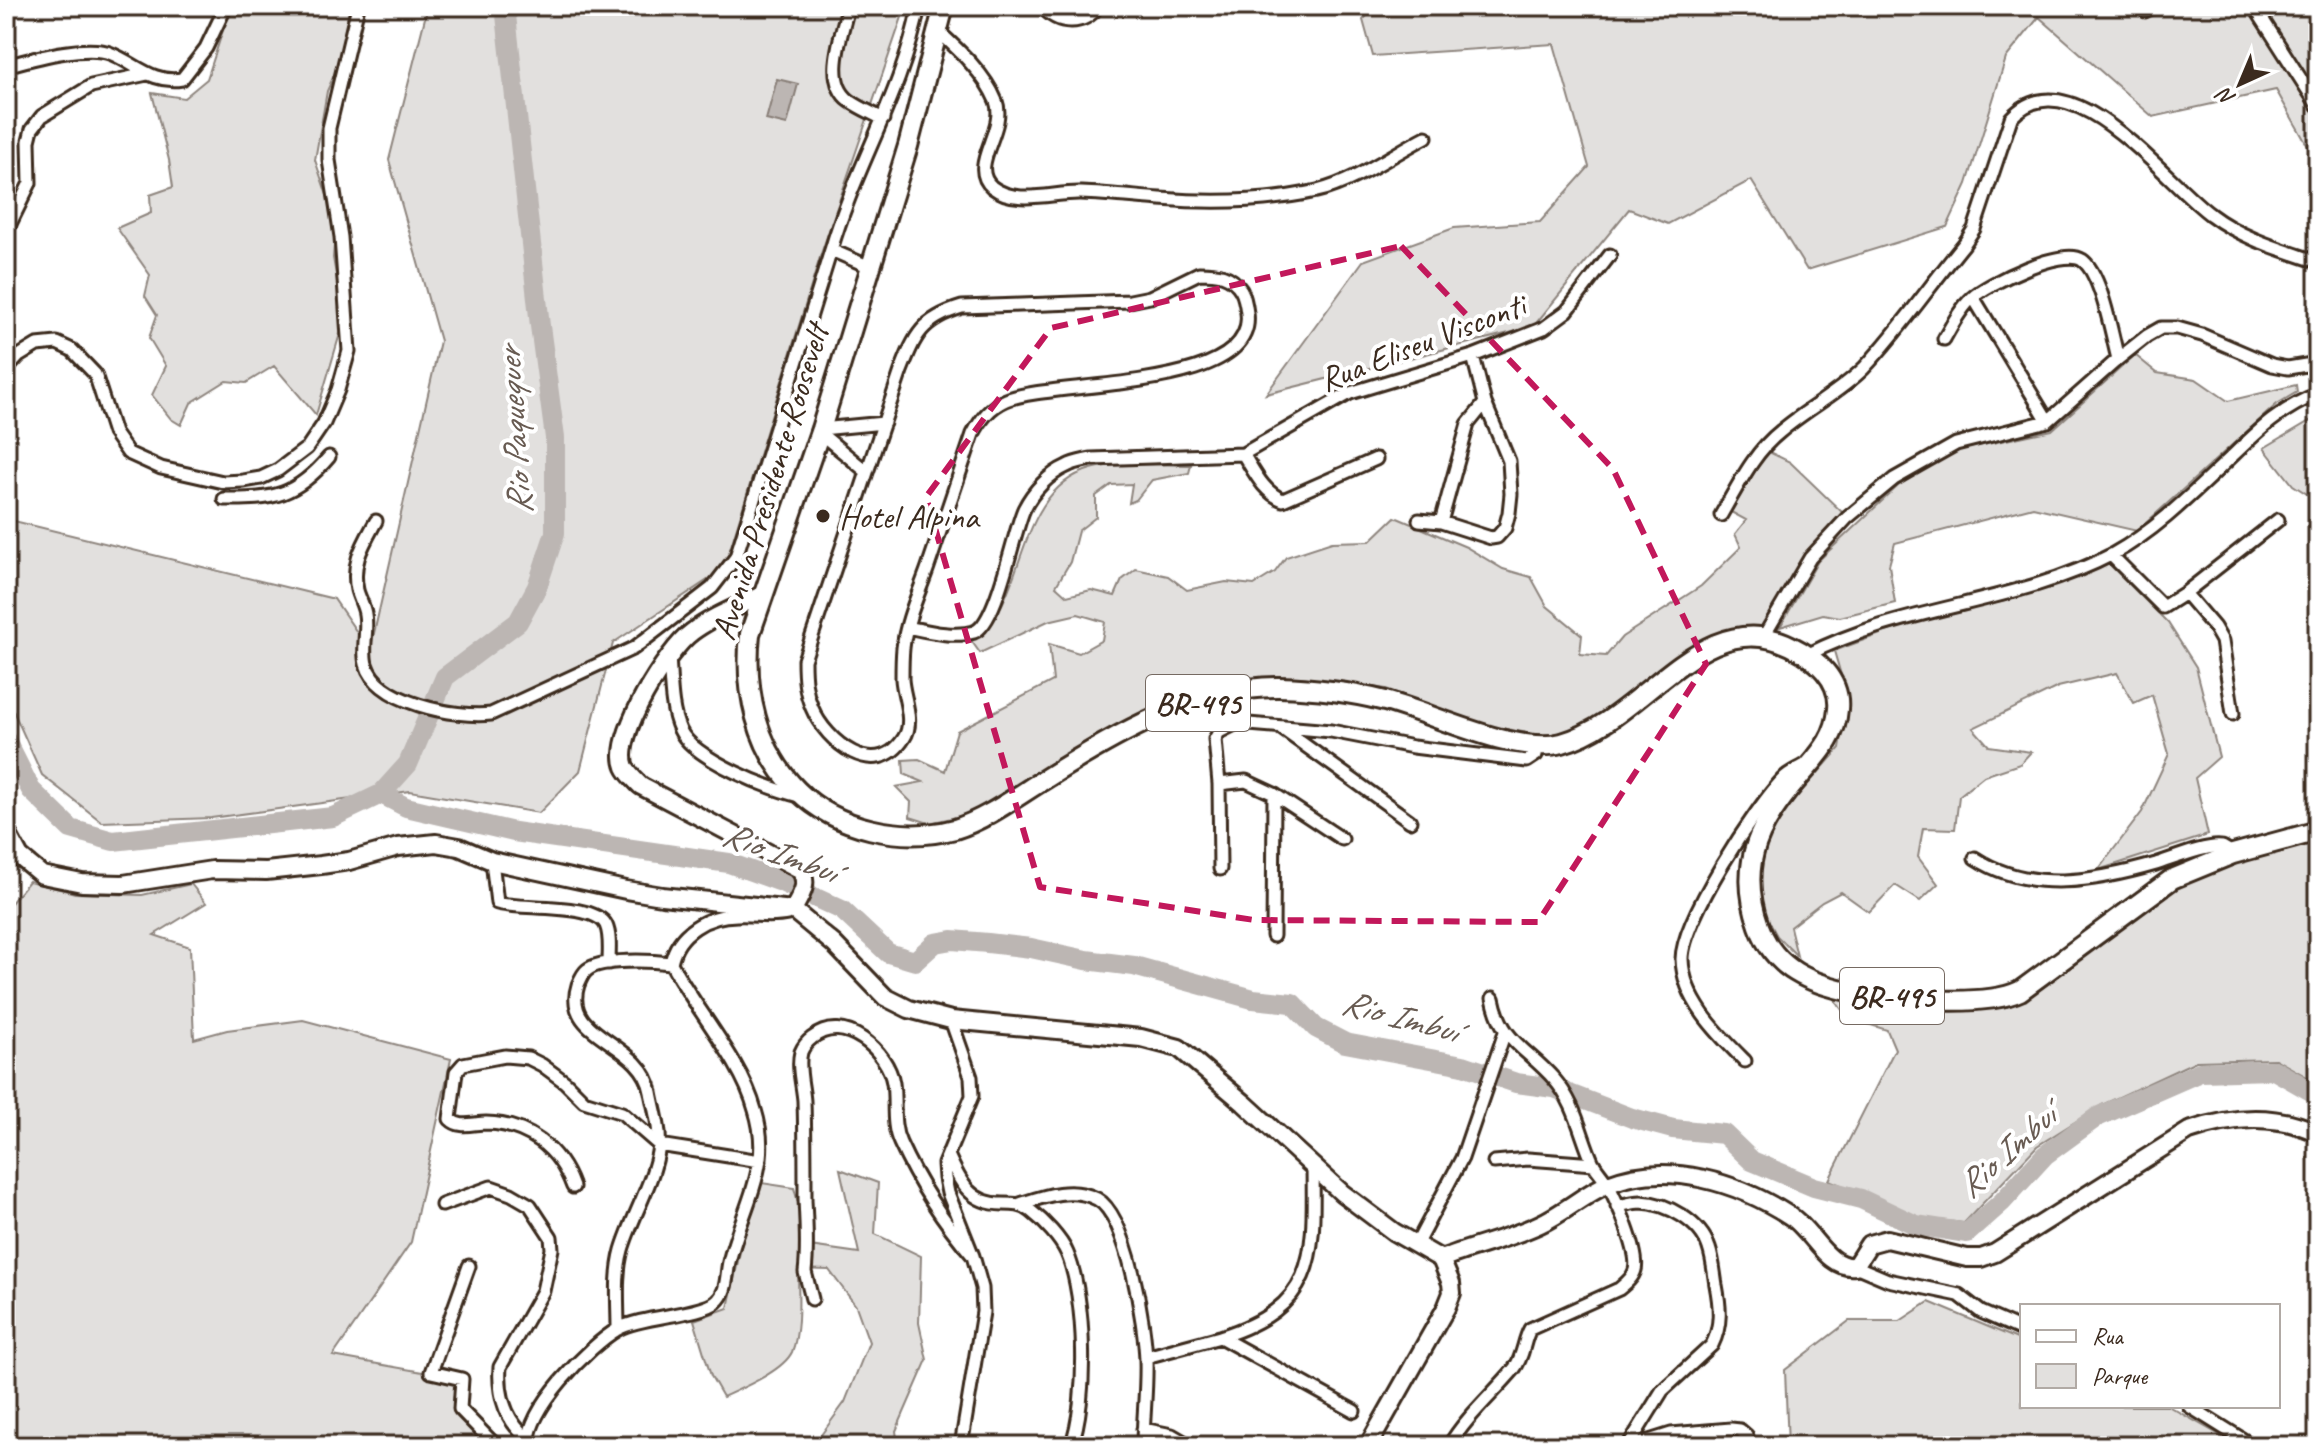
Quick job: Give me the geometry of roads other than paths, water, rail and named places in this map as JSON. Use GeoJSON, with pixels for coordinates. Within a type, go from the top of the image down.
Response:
{"type":"FeatureCollection","features":[{"type":"Feature","properties":{"kind":"main road","name":"Avenida Presidente Roosevelt"},"geometry":{"type":"LineString","coordinates":[[944,6],[908,146],[820,431],[750,634],[747,664],[753,707],[762,737],[789,781],[805,798],[843,821],[873,830],[927,834],[957,828],[986,816],[1097,746],[1152,720],[1232,693],[1274,687],[1383,700],[1493,736],[1537,745],[1555,745],[1588,735],[1705,647],[1733,636],[1764,636],[1807,655]]}},
{"type":"Feature","properties":{"kind":"main road","name":"BR-495"},"geometry":{"type":"LineString","coordinates":[[1807,655],[1830,677],[1839,704],[1835,727],[1828,744],[1777,802],[1760,830],[1753,853],[1751,905],[1762,936],[1777,958],[1803,978],[1824,986],[1890,996],[1973,1000],[2008,997],[2172,879],[2233,854],[2318,831]]}},
{"type":"Feature","properties":{"kind":"street"},"geometry":{"type":"LineString","coordinates":[[6,66],[96,50],[112,53],[147,74],[182,79],[206,48],[226,6]]}},
{"type":"Feature","properties":{"kind":"street"},"geometry":{"type":"LineString","coordinates":[[6,370],[19,356],[37,345],[57,343],[72,350],[95,374],[114,433],[128,453],[161,468],[223,482],[243,481],[261,478],[278,470],[307,448],[324,423],[338,390],[349,351],[341,237],[329,160],[329,128],[358,6]]}},
{"type":"Feature","properties":{"kind":"street"},"geometry":{"type":"LineString","coordinates":[[848,6],[835,76],[848,100],[883,119]]}},
{"type":"Feature","properties":{"kind":"street"},"geometry":{"type":"LineString","coordinates":[[376,521],[357,557],[354,573],[365,614],[365,661],[371,677],[385,690],[410,702],[448,712],[491,714],[614,659],[634,648],[712,588],[736,557],[846,203],[896,87],[919,6]]}},
{"type":"Feature","properties":{"kind":"street"},"geometry":{"type":"LineString","coordinates":[[1042,6],[1053,17],[1082,21],[1091,16],[1098,6]]}},
{"type":"Feature","properties":{"kind":"street"},"geometry":{"type":"LineString","coordinates":[[2254,6],[2318,106]]}},
{"type":"Feature","properties":{"kind":"street"},"geometry":{"type":"LineString","coordinates":[[938,31],[967,60],[996,102],[998,120],[985,157],[983,169],[986,179],[993,188],[1019,197],[1064,192],[1163,200],[1238,200],[1291,195],[1338,185],[1426,137]]}},
{"type":"Feature","properties":{"kind":"street"},"geometry":{"type":"LineString","coordinates":[[6,232],[30,183],[29,141],[32,129],[42,116],[91,86],[147,74]]}},
{"type":"Feature","properties":{"kind":"street"},"geometry":{"type":"LineString","coordinates":[[1721,515],[1753,460],[1769,441],[1837,392],[1865,366],[1964,244],[1974,229],[2011,118],[2022,106],[2047,101],[2066,103],[2092,112],[2127,137],[2213,217],[2286,251],[2318,262]]}},
{"type":"Feature","properties":{"kind":"street"},"geometry":{"type":"LineString","coordinates":[[831,250],[870,267]]}},
{"type":"Feature","properties":{"kind":"street","name":"Rua Eliseu Visconti"},"geometry":{"type":"LineString","coordinates":[[907,627],[961,634],[982,627],[992,612],[1024,509],[1036,490],[1068,465],[1091,459],[1243,454],[1350,393],[1473,356],[1544,328],[1567,311],[1610,255]]}},
{"type":"Feature","properties":{"kind":"street"},"geometry":{"type":"LineString","coordinates":[[1944,339],[1958,314],[1973,297],[2017,271],[2042,262],[2075,257],[2083,260],[2101,290],[2118,359]]}},
{"type":"Feature","properties":{"kind":"street"},"geometry":{"type":"LineString","coordinates":[[1199,273],[1233,278],[1244,294],[1248,324],[1244,334],[1232,348],[1194,370],[1110,385],[1045,389],[1006,400],[988,411],[973,434],[907,627],[902,680],[908,714],[906,735],[885,756],[869,758],[839,745],[826,731],[812,709],[805,684],[804,660],[884,423],[912,344],[925,325],[938,314],[962,307],[987,305],[1130,301],[1150,297],[1199,273]]}},
{"type":"Feature","properties":{"kind":"street"},"geometry":{"type":"LineString","coordinates":[[1973,297],[2048,421]]}},
{"type":"Feature","properties":{"kind":"street"},"geometry":{"type":"LineString","coordinates":[[1764,636],[1810,558],[1847,518],[1894,479],[1956,444],[2048,421],[2118,359],[2161,328],[2177,328],[2272,365],[2288,368],[2318,363]]}},
{"type":"Feature","properties":{"kind":"street"},"geometry":{"type":"LineString","coordinates":[[1419,520],[1441,522],[1491,538],[1497,537],[1505,528],[1511,494],[1509,461],[1485,403],[1473,356]]}},
{"type":"Feature","properties":{"kind":"street"},"geometry":{"type":"LineString","coordinates":[[1807,655],[1833,641],[1872,627],[2018,592],[2111,555],[2136,541],[2193,493],[2280,412],[2318,394]]}},
{"type":"Feature","properties":{"kind":"street"},"geometry":{"type":"LineString","coordinates":[[1441,522],[1468,424],[1485,403]]}},
{"type":"Feature","properties":{"kind":"street"},"geometry":{"type":"LineString","coordinates":[[820,431],[884,423]]}},
{"type":"Feature","properties":{"kind":"street"},"geometry":{"type":"LineString","coordinates":[[820,431],[867,472]]}},
{"type":"Feature","properties":{"kind":"street"},"geometry":{"type":"LineString","coordinates":[[1243,454],[1262,484],[1273,496],[1283,500],[1376,459]]}},
{"type":"Feature","properties":{"kind":"street"},"geometry":{"type":"LineString","coordinates":[[224,499],[270,498],[291,491],[329,457]]}},
{"type":"Feature","properties":{"kind":"street"},"geometry":{"type":"LineString","coordinates":[[243,481],[250,500]]}},
{"type":"Feature","properties":{"kind":"street"},"geometry":{"type":"LineString","coordinates":[[2111,555],[2163,607],[2278,520]]}},
{"type":"Feature","properties":{"kind":"street"},"geometry":{"type":"LineString","coordinates":[[2185,593],[2222,641],[2233,714]]}},
{"type":"Feature","properties":{"kind":"street"},"geometry":{"type":"LineString","coordinates":[[529,1443],[535,1415],[548,1397],[618,1329],[716,1303],[724,1292],[737,1232],[760,1161],[761,1135],[754,1106],[739,1073],[671,963],[676,947],[690,930],[707,921],[733,915],[786,915],[799,899],[803,873],[790,863],[641,786],[624,766],[623,758],[632,718],[650,682],[669,656],[689,634],[764,594]]}},
{"type":"Feature","properties":{"kind":"street"},"geometry":{"type":"LineString","coordinates":[[669,656],[675,713],[679,729],[691,745],[699,753],[755,781],[805,798]]}},
{"type":"Feature","properties":{"kind":"street"},"geometry":{"type":"LineString","coordinates":[[1220,869],[1215,739],[1219,732],[1237,723],[1277,725],[1499,759],[1527,761],[1536,755],[1537,745]]}},
{"type":"Feature","properties":{"kind":"street"},"geometry":{"type":"LineString","coordinates":[[1277,725],[1410,821]]}},
{"type":"Feature","properties":{"kind":"street"},"geometry":{"type":"LineString","coordinates":[[1745,1061],[1716,1032],[1698,1007],[1682,961],[1685,943],[1713,882],[1765,800],[1785,776],[1814,760]]}},
{"type":"Feature","properties":{"kind":"street"},"geometry":{"type":"LineString","coordinates":[[1219,784],[1246,781],[1274,794],[1342,839]]}},
{"type":"Feature","properties":{"kind":"street"},"geometry":{"type":"LineString","coordinates":[[1273,936],[1274,794]]}},
{"type":"Feature","properties":{"kind":"street"},"geometry":{"type":"LineString","coordinates":[[6,831],[13,853],[42,875],[57,880],[123,884],[212,870],[266,871],[321,865],[419,844],[450,844],[492,861],[662,896],[799,899]]}},
{"type":"Feature","properties":{"kind":"street"},"geometry":{"type":"LineString","coordinates":[[1975,858],[2004,872],[2045,882],[2083,880],[2151,865],[2207,848],[2222,847],[2233,854]]}},
{"type":"Feature","properties":{"kind":"street"},"geometry":{"type":"LineString","coordinates":[[492,861],[497,903],[559,908],[596,917],[603,921],[607,929],[609,963]]}},
{"type":"Feature","properties":{"kind":"street"},"geometry":{"type":"LineString","coordinates":[[799,899],[834,944],[885,997],[909,1009],[951,1020],[1168,1043],[1193,1059],[1342,1193],[1394,1232],[1441,1259],[1452,1293],[1368,1446]]}},
{"type":"Feature","properties":{"kind":"street"},"geometry":{"type":"LineString","coordinates":[[618,1329],[621,1252],[659,1145],[650,1086],[643,1071],[620,1047],[581,1021],[576,1011],[578,986],[582,976],[594,965],[671,963]]}},
{"type":"Feature","properties":{"kind":"street"},"geometry":{"type":"LineString","coordinates":[[1449,1446],[1515,1368],[1530,1329],[1619,1289],[1631,1279],[1636,1269],[1635,1252],[1608,1184],[1594,1164],[1579,1119],[1555,1079],[1505,1032],[1497,1019],[1493,998]]}},
{"type":"Feature","properties":{"kind":"street"},"geometry":{"type":"LineString","coordinates":[[951,1020],[971,1077],[972,1096],[944,1164],[948,1193],[982,1288],[983,1312],[961,1446]]}},
{"type":"Feature","properties":{"kind":"street"},"geometry":{"type":"LineString","coordinates":[[812,1299],[805,1272],[801,1065],[802,1051],[807,1043],[827,1030],[855,1032],[888,1068],[893,1083],[893,1112],[898,1138],[931,1203],[973,1256]]}},
{"type":"Feature","properties":{"kind":"street"},"geometry":{"type":"LineString","coordinates":[[1416,1245],[1462,1158],[1505,1032]]}},
{"type":"Feature","properties":{"kind":"street"},"geometry":{"type":"LineString","coordinates":[[573,1187],[568,1174],[547,1144],[529,1132],[512,1125],[461,1125],[450,1119],[456,1072],[468,1061],[505,1056],[528,1058],[565,1082],[584,1101],[622,1113],[659,1145],[760,1161]]}},
{"type":"Feature","properties":{"kind":"street"},"geometry":{"type":"LineString","coordinates":[[1855,1266],[1869,1244],[1887,1239],[1967,1258],[1981,1258],[1995,1253],[2157,1149],[2211,1123],[2259,1118],[2283,1121],[2318,1133]]}},
{"type":"Feature","properties":{"kind":"street"},"geometry":{"type":"LineString","coordinates":[[948,1155],[960,1182],[968,1193],[979,1200],[995,1204],[1020,1204],[1053,1193],[1078,1193],[1098,1199],[1113,1215],[1122,1233],[1133,1278],[1146,1357],[1143,1446]]}},
{"type":"Feature","properties":{"kind":"street"},"geometry":{"type":"LineString","coordinates":[[1494,1162],[1528,1159],[1594,1164]]}},
{"type":"Feature","properties":{"kind":"street"},"geometry":{"type":"LineString","coordinates":[[1146,1357],[1220,1337],[1263,1321],[1277,1309],[1305,1276],[1314,1233],[1313,1166]]}},
{"type":"Feature","properties":{"kind":"street"},"geometry":{"type":"LineString","coordinates":[[1441,1259],[1541,1224],[1608,1184],[1664,1175],[1710,1179],[1789,1215],[1805,1227],[1830,1258],[1841,1265],[1855,1266],[1888,1280],[1959,1295],[1981,1312],[2020,1329]]}},
{"type":"Feature","properties":{"kind":"street"},"geometry":{"type":"LineString","coordinates":[[442,1205],[491,1187],[530,1205],[551,1237],[552,1249],[543,1291],[500,1367],[499,1382],[509,1418],[529,1443]]}},
{"type":"Feature","properties":{"kind":"street"},"geometry":{"type":"LineString","coordinates":[[1617,1206],[1638,1202],[1657,1204],[1674,1211],[1699,1231],[1710,1249],[1720,1316],[1712,1345],[1662,1391],[1630,1446]]}},
{"type":"Feature","properties":{"kind":"street"},"geometry":{"type":"LineString","coordinates":[[1020,1204],[1032,1211],[1066,1249],[1075,1275],[1081,1309],[1081,1384],[1080,1407],[1071,1446]]}},
{"type":"Feature","properties":{"kind":"street"},"geometry":{"type":"LineString","coordinates":[[469,1266],[431,1372],[462,1379],[460,1409],[496,1446]]}},
{"type":"Feature","properties":{"kind":"street"},"geometry":{"type":"LineString","coordinates":[[1220,1337],[1354,1411]]}},
{"type":"Feature","properties":{"kind":"street"},"geometry":{"type":"LineString","coordinates":[[2192,1408],[2253,1446]]}},
{"type":"Feature","properties":{"kind":"street"},"geometry":{"type":"LineString","coordinates":[[1143,1429],[1172,1435],[1191,1446]]}},
{"type":"Feature","properties":{"kind":"street"},"geometry":{"type":"LineString","coordinates":[[1630,1446],[1671,1434],[1731,1429],[1740,1430],[1749,1444]]}},
{"type":"Feature","properties":{"kind":"waterway","name":"Rio Paquequer"},"geometry":{"type":"LineString","coordinates":[[6,740],[31,790],[71,829],[113,841],[333,817],[381,794],[408,764],[445,677],[518,622],[537,587],[555,533],[555,438],[505,6]]}},
{"type":"Feature","properties":{"kind":"waterway","name":"Rio Imbuí"},"geometry":{"type":"LineString","coordinates":[[381,794],[406,807],[514,832],[729,863],[779,881],[842,910],[888,953],[915,961],[935,943],[952,940],[988,943],[1134,966],[1253,999],[1292,1003],[1316,1028],[1345,1043],[1463,1065],[1516,1083],[1554,1088],[1632,1118],[1673,1129],[1724,1134],[1752,1161],[1814,1187],[1861,1199],[1916,1225],[1967,1233],[2002,1202],[2045,1155],[2097,1117],[2200,1072],[2274,1070],[2318,1095]]}},
{"type":"Feature","properties":{"kind":"place","name":"Hotel Alpina"},"geometry":{"type":"Point","coordinates":[823,516]}}]}
